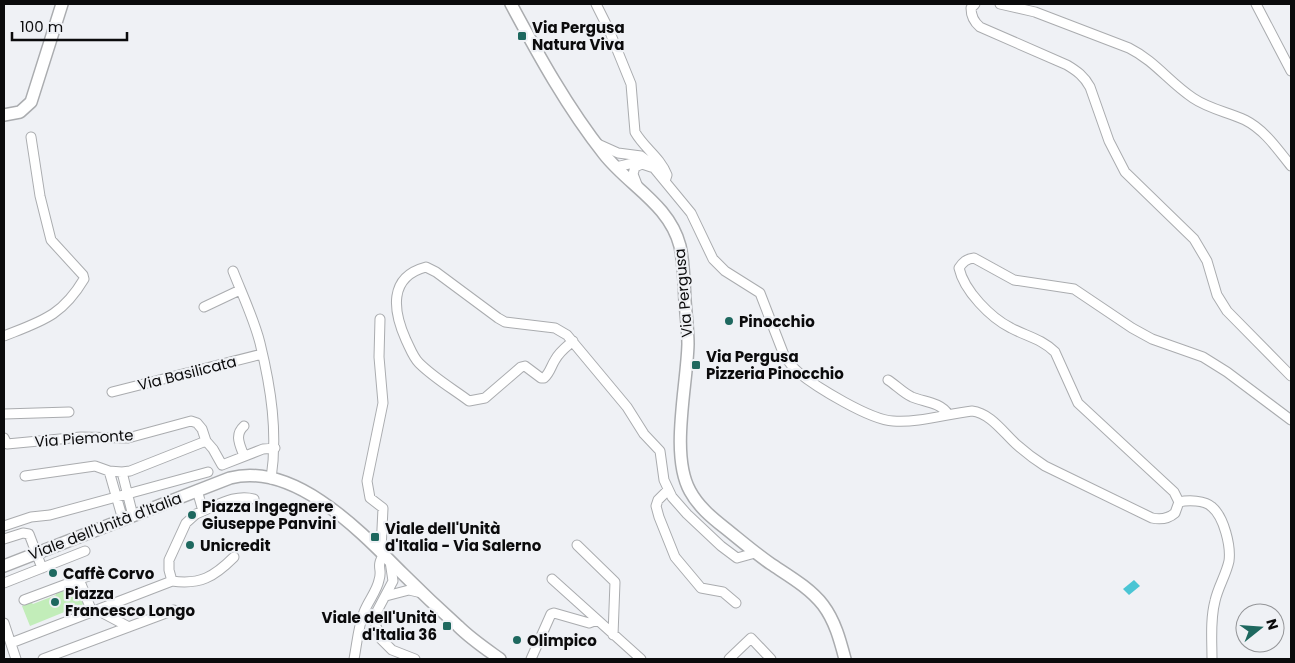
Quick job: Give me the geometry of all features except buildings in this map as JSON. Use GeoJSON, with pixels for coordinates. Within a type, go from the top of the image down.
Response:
{"type":"FeatureCollection","features":[{"type":"Feature","properties":{"kind":"main road"},"geometry":{"type":"LineString","coordinates":[[4,115],[20,112],[31,102],[62,4]]}},
{"type":"Feature","properties":{"kind":"main road","name":"Via Pergusa"},"geometry":{"type":"LineString","coordinates":[[511,4],[548,73],[595,142],[616,167],[659,207],[667,217],[679,245],[683,264],[688,343],[680,449],[684,479],[695,501],[755,552],[809,590],[818,599],[831,617],[838,633],[844,659]]}},
{"type":"Feature","properties":{"kind":"main road","name":"Viale dell'Unità d'Italia"},"geometry":{"type":"LineString","coordinates":[[4,566],[196,490],[240,476],[271,479],[295,487],[319,500],[385,555],[470,637],[500,659]]}},
{"type":"Feature","properties":{"kind":"street"},"geometry":{"type":"LineString","coordinates":[[596,4],[631,84],[638,138],[663,165],[667,175],[664,180]]}},
{"type":"Feature","properties":{"kind":"street"},"geometry":{"type":"LineString","coordinates":[[975,4],[971,8],[971,13],[975,23],[980,27],[1067,65],[1085,78],[1090,87],[1111,147],[1125,172],[1194,239],[1207,261],[1217,295],[1227,311],[1291,376]]}},
{"type":"Feature","properties":{"kind":"street"},"geometry":{"type":"LineString","coordinates":[[1000,4],[1035,12],[1142,54],[1192,97],[1216,110],[1244,119],[1254,125],[1268,138],[1291,166]]}},
{"type":"Feature","properties":{"kind":"street"},"geometry":{"type":"LineString","coordinates":[[1257,6],[1291,71]]}},
{"type":"Feature","properties":{"kind":"street"},"geometry":{"type":"LineString","coordinates":[[4,336],[54,314],[75,293],[84,279],[83,275],[51,240],[38,188],[31,137]]}},
{"type":"Feature","properties":{"kind":"street"},"geometry":{"type":"LineString","coordinates":[[595,142],[611,151],[641,156],[649,162],[692,213],[709,250],[719,265],[760,293],[784,355],[798,372],[865,413],[887,420],[910,421],[948,414],[979,412],[991,420],[1031,457],[1044,466],[1152,518],[1159,519],[1172,516],[1178,509],[1179,502],[1174,492],[1078,402],[1055,352],[1034,337],[1011,328],[996,318],[981,304],[961,277],[959,268],[968,258],[974,258],[1014,280],[1074,289],[1145,335],[1203,357],[1227,372],[1291,420]]}},
{"type":"Feature","properties":{"kind":"street"},"geometry":{"type":"LineString","coordinates":[[628,155],[620,158],[616,167],[633,163],[654,168]]}},
{"type":"Feature","properties":{"kind":"street"},"geometry":{"type":"LineString","coordinates":[[638,188],[633,174],[635,167],[642,164]]}},
{"type":"Feature","properties":{"kind":"street"},"geometry":{"type":"LineString","coordinates":[[573,341],[561,352],[548,375],[544,378],[541,378],[525,366],[521,367],[485,398],[469,401],[420,364],[413,356],[401,328],[395,305],[397,295],[407,275],[417,269],[426,267],[436,272],[505,322],[561,330],[573,341],[627,407],[644,434],[660,452],[664,480],[672,498],[721,546],[737,558],[755,552]]}},
{"type":"Feature","properties":{"kind":"street"},"geometry":{"type":"LineString","coordinates":[[233,272],[260,342],[272,403],[275,448],[271,479]]}},
{"type":"Feature","properties":{"kind":"street"},"geometry":{"type":"LineString","coordinates":[[204,307],[240,290]]}},
{"type":"Feature","properties":{"kind":"street"},"geometry":{"type":"LineString","coordinates":[[380,319],[379,357],[383,403],[368,481],[370,498],[383,508],[385,555],[393,581],[376,613],[375,619],[378,632],[386,645],[392,650],[415,659]]}},
{"type":"Feature","properties":{"kind":"street","name":"Via Basilicata"},"geometry":{"type":"LineString","coordinates":[[112,392],[262,354]]}},
{"type":"Feature","properties":{"kind":"street"},"geometry":{"type":"LineString","coordinates":[[888,380],[911,397],[940,406],[948,414]]}},
{"type":"Feature","properties":{"kind":"street"},"geometry":{"type":"LineString","coordinates":[[4,414],[69,412]]}},
{"type":"Feature","properties":{"kind":"street","name":"Via Piemonte"},"geometry":{"type":"LineString","coordinates":[[4,438],[7,444],[81,437],[128,438],[190,421],[197,423],[202,429],[206,441],[138,468],[122,472],[109,471],[95,466],[25,476]]}},
{"type":"Feature","properties":{"kind":"street"},"geometry":{"type":"LineString","coordinates":[[244,426],[239,430],[238,435],[244,456]]}},
{"type":"Feature","properties":{"kind":"street"},"geometry":{"type":"LineString","coordinates":[[206,441],[222,465],[263,448],[275,448]]}},
{"type":"Feature","properties":{"kind":"street"},"geometry":{"type":"LineString","coordinates":[[109,471],[116,498],[128,518]]}},
{"type":"Feature","properties":{"kind":"street"},"geometry":{"type":"LineString","coordinates":[[122,472],[127,494],[128,518]]}},
{"type":"Feature","properties":{"kind":"street"},"geometry":{"type":"LineString","coordinates":[[4,526],[31,517],[42,517],[208,472]]}},
{"type":"Feature","properties":{"kind":"street"},"geometry":{"type":"LineString","coordinates":[[196,490],[203,511]]}},
{"type":"Feature","properties":{"kind":"street"},"geometry":{"type":"LineString","coordinates":[[668,490],[658,500],[656,506],[675,557],[702,588],[723,592],[736,603]]}},
{"type":"Feature","properties":{"kind":"street"},"geometry":{"type":"LineString","coordinates":[[172,581],[169,560],[186,523],[196,514],[232,499],[246,497],[254,499]]}},
{"type":"Feature","properties":{"kind":"street"},"geometry":{"type":"LineString","coordinates":[[1179,502],[1206,503],[1213,507],[1228,539],[1229,559],[1226,573],[1215,601],[1212,659]]}},
{"type":"Feature","properties":{"kind":"street"},"geometry":{"type":"LineString","coordinates":[[4,539],[27,533],[31,538],[42,568]]}},
{"type":"Feature","properties":{"kind":"street"},"geometry":{"type":"LineString","coordinates":[[577,545],[615,582],[613,634]]}},
{"type":"Feature","properties":{"kind":"street"},"geometry":{"type":"LineString","coordinates":[[4,583],[85,551]]}},
{"type":"Feature","properties":{"kind":"street"},"geometry":{"type":"LineString","coordinates":[[354,659],[360,624],[379,583],[379,562],[385,555]]}},
{"type":"Feature","properties":{"kind":"street"},"geometry":{"type":"LineString","coordinates":[[11,643],[172,581],[187,584],[196,582],[222,569],[234,557]]}},
{"type":"Feature","properties":{"kind":"street"},"geometry":{"type":"LineString","coordinates":[[24,600],[99,572]]}},
{"type":"Feature","properties":{"kind":"street"},"geometry":{"type":"LineString","coordinates":[[393,581],[407,577],[409,584],[403,591]]}},
{"type":"Feature","properties":{"kind":"street"},"geometry":{"type":"LineString","coordinates":[[80,579],[94,611],[129,627]]}},
{"type":"Feature","properties":{"kind":"street"},"geometry":{"type":"LineString","coordinates":[[552,579],[641,659]]}},
{"type":"Feature","properties":{"kind":"street"},"geometry":{"type":"LineString","coordinates":[[386,596],[403,591],[423,593]]}},
{"type":"Feature","properties":{"kind":"street"},"geometry":{"type":"LineString","coordinates":[[43,659],[174,610]]}},
{"type":"Feature","properties":{"kind":"street"},"geometry":{"type":"LineString","coordinates":[[531,659],[551,614],[554,613],[589,624],[597,620]]}},
{"type":"Feature","properties":{"kind":"street"},"geometry":{"type":"LineString","coordinates":[[4,623],[16,659]]}},
{"type":"Feature","properties":{"kind":"street"},"geometry":{"type":"LineString","coordinates":[[729,659],[751,638],[772,659]]}},
{"type":"Feature","properties":{"kind":"green space"},"geometry":{"type":"Polygon","coordinates":[[[75,585],[84,604],[30,626],[22,606],[56,595],[55,593],[75,585]]]}},
{"type":"Feature","properties":{"kind":"water"},"geometry":{"type":"Polygon","coordinates":[[[1134,580],[1140,586],[1129,595],[1123,589],[1134,580]]]}},
{"type":"Feature","properties":{"kind":"place","name":"Via Pergusa Natura Viva"},"geometry":{"type":"Point","coordinates":[522,36]}},
{"type":"Feature","properties":{"kind":"place","name":"Pinocchio"},"geometry":{"type":"Point","coordinates":[729,321]}},
{"type":"Feature","properties":{"kind":"place","name":"Via Pergusa Pizzeria Pinocchio"},"geometry":{"type":"Point","coordinates":[696,365]}},
{"type":"Feature","properties":{"kind":"place","name":"Piazza Ingegnere Giuseppe Panvini"},"geometry":{"type":"Point","coordinates":[192,515]}},
{"type":"Feature","properties":{"kind":"place","name":"Viale dell'Unità d'Italia - Via Salerno"},"geometry":{"type":"Point","coordinates":[375,537]}},
{"type":"Feature","properties":{"kind":"place","name":"Unicredit"},"geometry":{"type":"Point","coordinates":[190,545]}},
{"type":"Feature","properties":{"kind":"place","name":"Caffè Corvo"},"geometry":{"type":"Point","coordinates":[53,573]}},
{"type":"Feature","properties":{"kind":"place","name":"Piazza Francesco Longo"},"geometry":{"type":"Point","coordinates":[55,602]}},
{"type":"Feature","properties":{"kind":"place","name":"Viale dell'Unità d'Italia 36"},"geometry":{"type":"Point","coordinates":[447,626]}},
{"type":"Feature","properties":{"kind":"place","name":"Olimpico"},"geometry":{"type":"Point","coordinates":[517,640]}}]}
